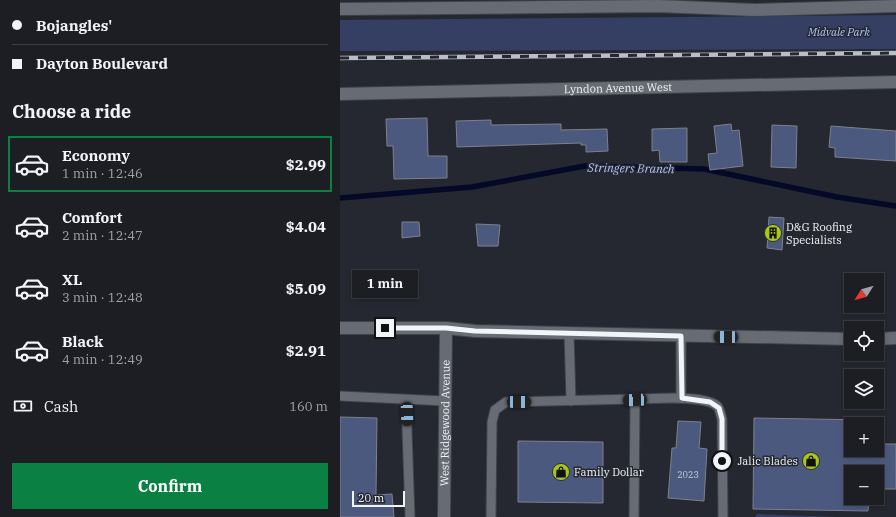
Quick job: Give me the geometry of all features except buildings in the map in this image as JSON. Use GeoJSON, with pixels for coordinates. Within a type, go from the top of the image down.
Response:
{"type":"FeatureCollection","features":[{"type":"Feature","properties":{"kind":"street"},"geometry":{"type":"LineString","coordinates":[[340,9],[476,4],[658,6],[755,10],[896,6]]}},
{"type":"Feature","properties":{"kind":"street","name":"Lyndon Avenue West"},"geometry":{"type":"LineString","coordinates":[[340,94],[896,82]]}},
{"type":"Feature","properties":{"kind":"street"},"geometry":{"type":"LineString","coordinates":[[340,328],[446,328],[475,331],[844,339]]}},
{"type":"Feature","properties":{"kind":"street","name":"West Ridgewood Avenue"},"geometry":{"type":"LineString","coordinates":[[444,517],[446,328]]}},
{"type":"Feature","properties":{"kind":"street"},"geometry":{"type":"LineString","coordinates":[[884,339],[896,338]]}},
{"type":"Feature","properties":{"kind":"lane"},"geometry":{"type":"LineString","coordinates":[[569,333],[571,401]]}},
{"type":"Feature","properties":{"kind":"lane"},"geometry":{"type":"LineString","coordinates":[[681,336],[682,398]]}},
{"type":"Feature","properties":{"kind":"lane"},"geometry":{"type":"LineString","coordinates":[[340,396],[445,401]]}},
{"type":"Feature","properties":{"kind":"lane"},"geometry":{"type":"LineString","coordinates":[[491,517],[492,422],[495,410],[506,402],[682,398],[710,402],[719,408],[722,419],[723,517]]}},
{"type":"Feature","properties":{"kind":"lane"},"geometry":{"type":"LineString","coordinates":[[406,400],[410,517]]}},
{"type":"Feature","properties":{"kind":"lane"},"geometry":{"type":"LineString","coordinates":[[634,517],[635,400]]}},
{"type":"Feature","properties":{"kind":"green space","name":"Midvale Park"},"geometry":{"type":"Polygon","coordinates":[[[896,15],[896,49],[340,51],[340,20],[896,15]]]}},
{"type":"Feature","properties":{"kind":"green space"},"geometry":{"type":"Polygon","coordinates":[[[757,514],[838,517],[755,517],[757,514]]]}},
{"type":"Feature","properties":{"kind":"waterway","name":"Stringers Branch"},"geometry":{"type":"LineString","coordinates":[[340,198],[472,187],[585,166],[704,169],[837,197],[896,206]]}},
{"type":"Feature","properties":{"kind":"railway"},"geometry":{"type":"LineString","coordinates":[[340,58],[896,53]]}},
{"type":"Feature","properties":{"kind":"place","name":"D&G Roofing Specialists"},"geometry":{"type":"Point","coordinates":[773,233]}},
{"type":"Feature","properties":{"kind":"place","name":"Jalic Blades"},"geometry":{"type":"Point","coordinates":[811,461]}},
{"type":"Feature","properties":{"kind":"place","name":"Family Dollar"},"geometry":{"type":"Point","coordinates":[561,472]}},
{"type":"Feature","properties":{"kind":"route"},"geometry":{"type":"LineString","coordinates":[[385,328],[446,328],[475,331],[681,336],[682,398],[710,402],[719,408],[722,419],[722,461]]}}]}
